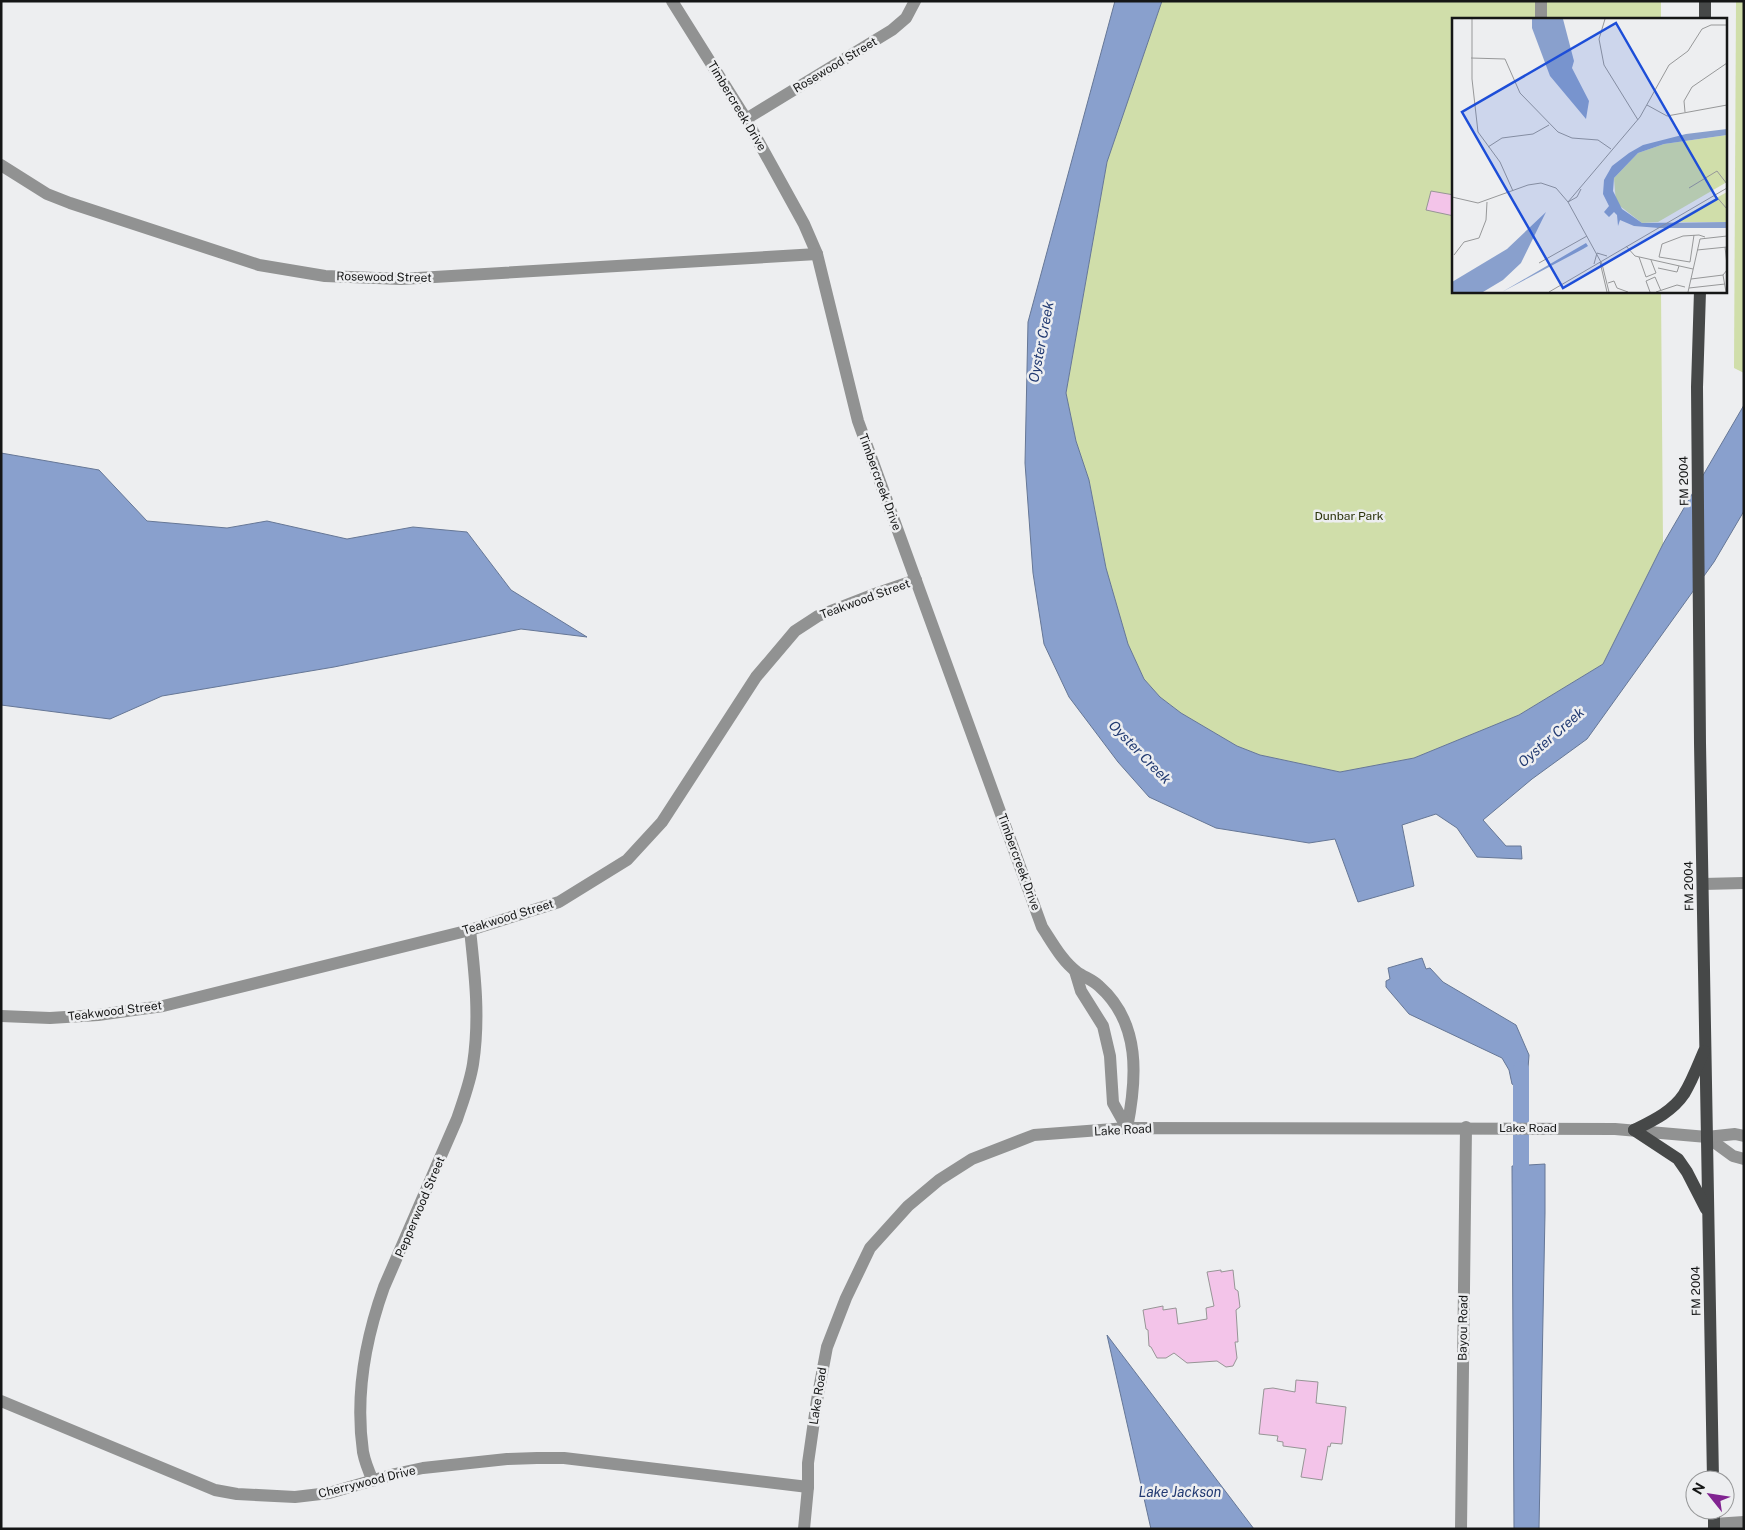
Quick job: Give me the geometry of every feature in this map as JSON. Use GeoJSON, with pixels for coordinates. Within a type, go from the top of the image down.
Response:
{"type":"FeatureCollection","features":[{"type":"Feature","properties":{"kind":"main road"},"geometry":{"type":"LineString","coordinates":[[1705,1],[1705,18]]}},
{"type":"Feature","properties":{"kind":"main road","name":"FM 2004"},"geometry":{"type":"LineString","coordinates":[[1700,292],[1697,388],[1700,743],[1714,1470]]}},
{"type":"Feature","properties":{"kind":"main road"},"geometry":{"type":"LineString","coordinates":[[1706,1049],[1684,1094],[1661,1115],[1634,1130],[1678,1159],[1708,1212]]}},
{"type":"Feature","properties":{"kind":"street","name":"Timbercreek Drive"},"geometry":{"type":"LineString","coordinates":[[672,1],[746,119],[804,224],[817,254],[858,421],[1042,927],[1075,971],[1098,985],[1114,1001],[1124,1016],[1133,1060],[1133,1097],[1127,1128]]}},
{"type":"Feature","properties":{"kind":"street","name":"Rosewood Street"},"geometry":{"type":"LineString","coordinates":[[746,119],[892,30],[906,18],[915,1]]}},
{"type":"Feature","properties":{"kind":"street"},"geometry":{"type":"LineString","coordinates":[[1541,1],[1542,18]]}},
{"type":"Feature","properties":{"kind":"street","name":"Rosewood Street"},"geometry":{"type":"LineString","coordinates":[[1,165],[47,194],[70,203],[259,265],[325,276],[401,279],[817,254]]}},
{"type":"Feature","properties":{"kind":"street","name":"Teakwood Street"},"geometry":{"type":"LineString","coordinates":[[1,1016],[50,1018],[98,1015],[163,1006],[470,930],[559,902],[627,860],[662,822],[756,677],[795,631],[818,616],[916,580]]}},
{"type":"Feature","properties":{"kind":"street"},"geometry":{"type":"LineString","coordinates":[[1703,884],[1744,884]]}},
{"type":"Feature","properties":{"kind":"street","name":"Pepperwood Street"},"geometry":{"type":"LineString","coordinates":[[373,1481],[364,1454],[361,1426],[363,1369],[367,1341],[384,1287],[458,1120],[466,1092],[472,1065],[477,1009],[470,930]]}},
{"type":"Feature","properties":{"kind":"street","name":"Timbercreek Drive"},"geometry":{"type":"LineString","coordinates":[[1075,971],[1081,991],[1103,1026],[1110,1056],[1113,1104],[1127,1128]]}},
{"type":"Feature","properties":{"kind":"street","name":"Lake Road"},"geometry":{"type":"LineString","coordinates":[[804,1529],[808,1463],[827,1347],[846,1298],[870,1248],[908,1206],[940,1180],[972,1159],[1034,1135],[1127,1128],[1615,1128],[1706,1137],[1735,1134],[1744,1136]]}},
{"type":"Feature","properties":{"kind":"street","name":"Bayou Road"},"geometry":{"type":"LineString","coordinates":[[1461,1529],[1466,1128]]}},
{"type":"Feature","properties":{"kind":"street","name":"Lake Road"},"geometry":{"type":"LineString","coordinates":[[1706,1137],[1733,1156],[1744,1159]]}},
{"type":"Feature","properties":{"kind":"street","name":"Cherrywood Drive"},"geometry":{"type":"LineString","coordinates":[[1,1402],[215,1490],[237,1494],[295,1496],[329,1493],[395,1474],[450,1464],[507,1459],[564,1458],[808,1487]]}},
{"type":"Feature","properties":{"kind":"street"},"geometry":{"type":"LineString","coordinates":[[1714,1526],[1744,1522]]}},
{"type":"Feature","properties":{"kind":"green space","name":"Dunbar Park"},"geometry":{"type":"Polygon","coordinates":[[[1162,1],[1661,1],[1661,18],[1452,18],[1452,292],[1661,292],[1663,544],[1603,664],[1519,715],[1414,758],[1340,772],[1260,755],[1237,746],[1181,713],[1160,697],[1144,679],[1128,644],[1106,568],[1089,480],[1076,441],[1066,393],[1107,162],[1162,1]]]}},
{"type":"Feature","properties":{"kind":"green space"},"geometry":{"type":"Polygon","coordinates":[[[1736,1],[1744,1],[1744,373],[1734,368],[1736,1]]]}},
{"type":"Feature","properties":{"kind":"water","name":"Oyster Creek"},"geometry":{"type":"Polygon","coordinates":[[[1115,1],[1162,1],[1107,162],[1066,393],[1076,441],[1089,480],[1106,568],[1128,644],[1144,679],[1160,697],[1181,713],[1237,746],[1260,755],[1340,772],[1414,758],[1519,715],[1603,664],[1663,544],[1744,405],[1744,511],[1714,562],[1587,739],[1532,779],[1483,820],[1506,846],[1521,846],[1522,859],[1477,857],[1457,828],[1436,814],[1402,825],[1414,886],[1358,902],[1335,839],[1309,843],[1216,828],[1149,797],[1118,762],[1069,697],[1044,644],[1033,573],[1025,463],[1028,322],[1115,1]]]}},
{"type":"Feature","properties":{"kind":"water"},"geometry":{"type":"Polygon","coordinates":[[[1,453],[99,470],[147,521],[227,528],[267,521],[347,539],[413,527],[467,532],[511,590],[587,637],[521,629],[334,667],[162,696],[110,719],[1,705],[1,453]]]}},
{"type":"Feature","properties":{"kind":"water"},"geometry":{"type":"Polygon","coordinates":[[[1422,958],[1426,969],[1430,968],[1443,982],[1516,1025],[1529,1055],[1527,1082],[1521,1090],[1512,1084],[1509,1070],[1502,1058],[1409,1014],[1386,987],[1386,981],[1390,979],[1388,968],[1422,958]]]}},
{"type":"Feature","properties":{"kind":"water"},"geometry":{"type":"Polygon","coordinates":[[[1545,1164],[1539,1529],[1514,1529],[1512,1166],[1545,1164]]]}},
{"type":"Feature","properties":{"kind":"water","name":"Lake Jackson"},"geometry":{"type":"Polygon","coordinates":[[[1107,1335],[1254,1529],[1151,1529],[1107,1335]]]}},
{"type":"Feature","properties":{"kind":"building"},"geometry":{"type":"Polygon","coordinates":[[[1431,191],[1452,195],[1452,216],[1426,210],[1431,191]]]}},
{"type":"Feature","properties":{"kind":"building"},"geometry":{"type":"Polygon","coordinates":[[[1221,1270],[1221,1272],[1233,1270],[1235,1289],[1238,1291],[1240,1307],[1236,1310],[1238,1342],[1235,1342],[1237,1358],[1233,1366],[1226,1367],[1217,1361],[1187,1363],[1174,1353],[1166,1358],[1157,1358],[1149,1346],[1148,1330],[1146,1329],[1143,1310],[1163,1306],[1163,1310],[1176,1308],[1178,1324],[1207,1319],[1206,1308],[1214,1306],[1207,1272],[1221,1270]]]}},
{"type":"Feature","properties":{"kind":"building"},"geometry":{"type":"Polygon","coordinates":[[[1296,1380],[1318,1382],[1316,1403],[1346,1407],[1342,1444],[1331,1443],[1330,1447],[1328,1446],[1322,1480],[1301,1477],[1306,1449],[1283,1446],[1283,1442],[1277,1441],[1278,1436],[1259,1434],[1264,1389],[1273,1388],[1295,1392],[1296,1380]]]}},
{"type":"Feature","properties":{"kind":"waterway"},"geometry":{"type":"LineString","coordinates":[[1521,1069],[1521,1187]]}}]}
